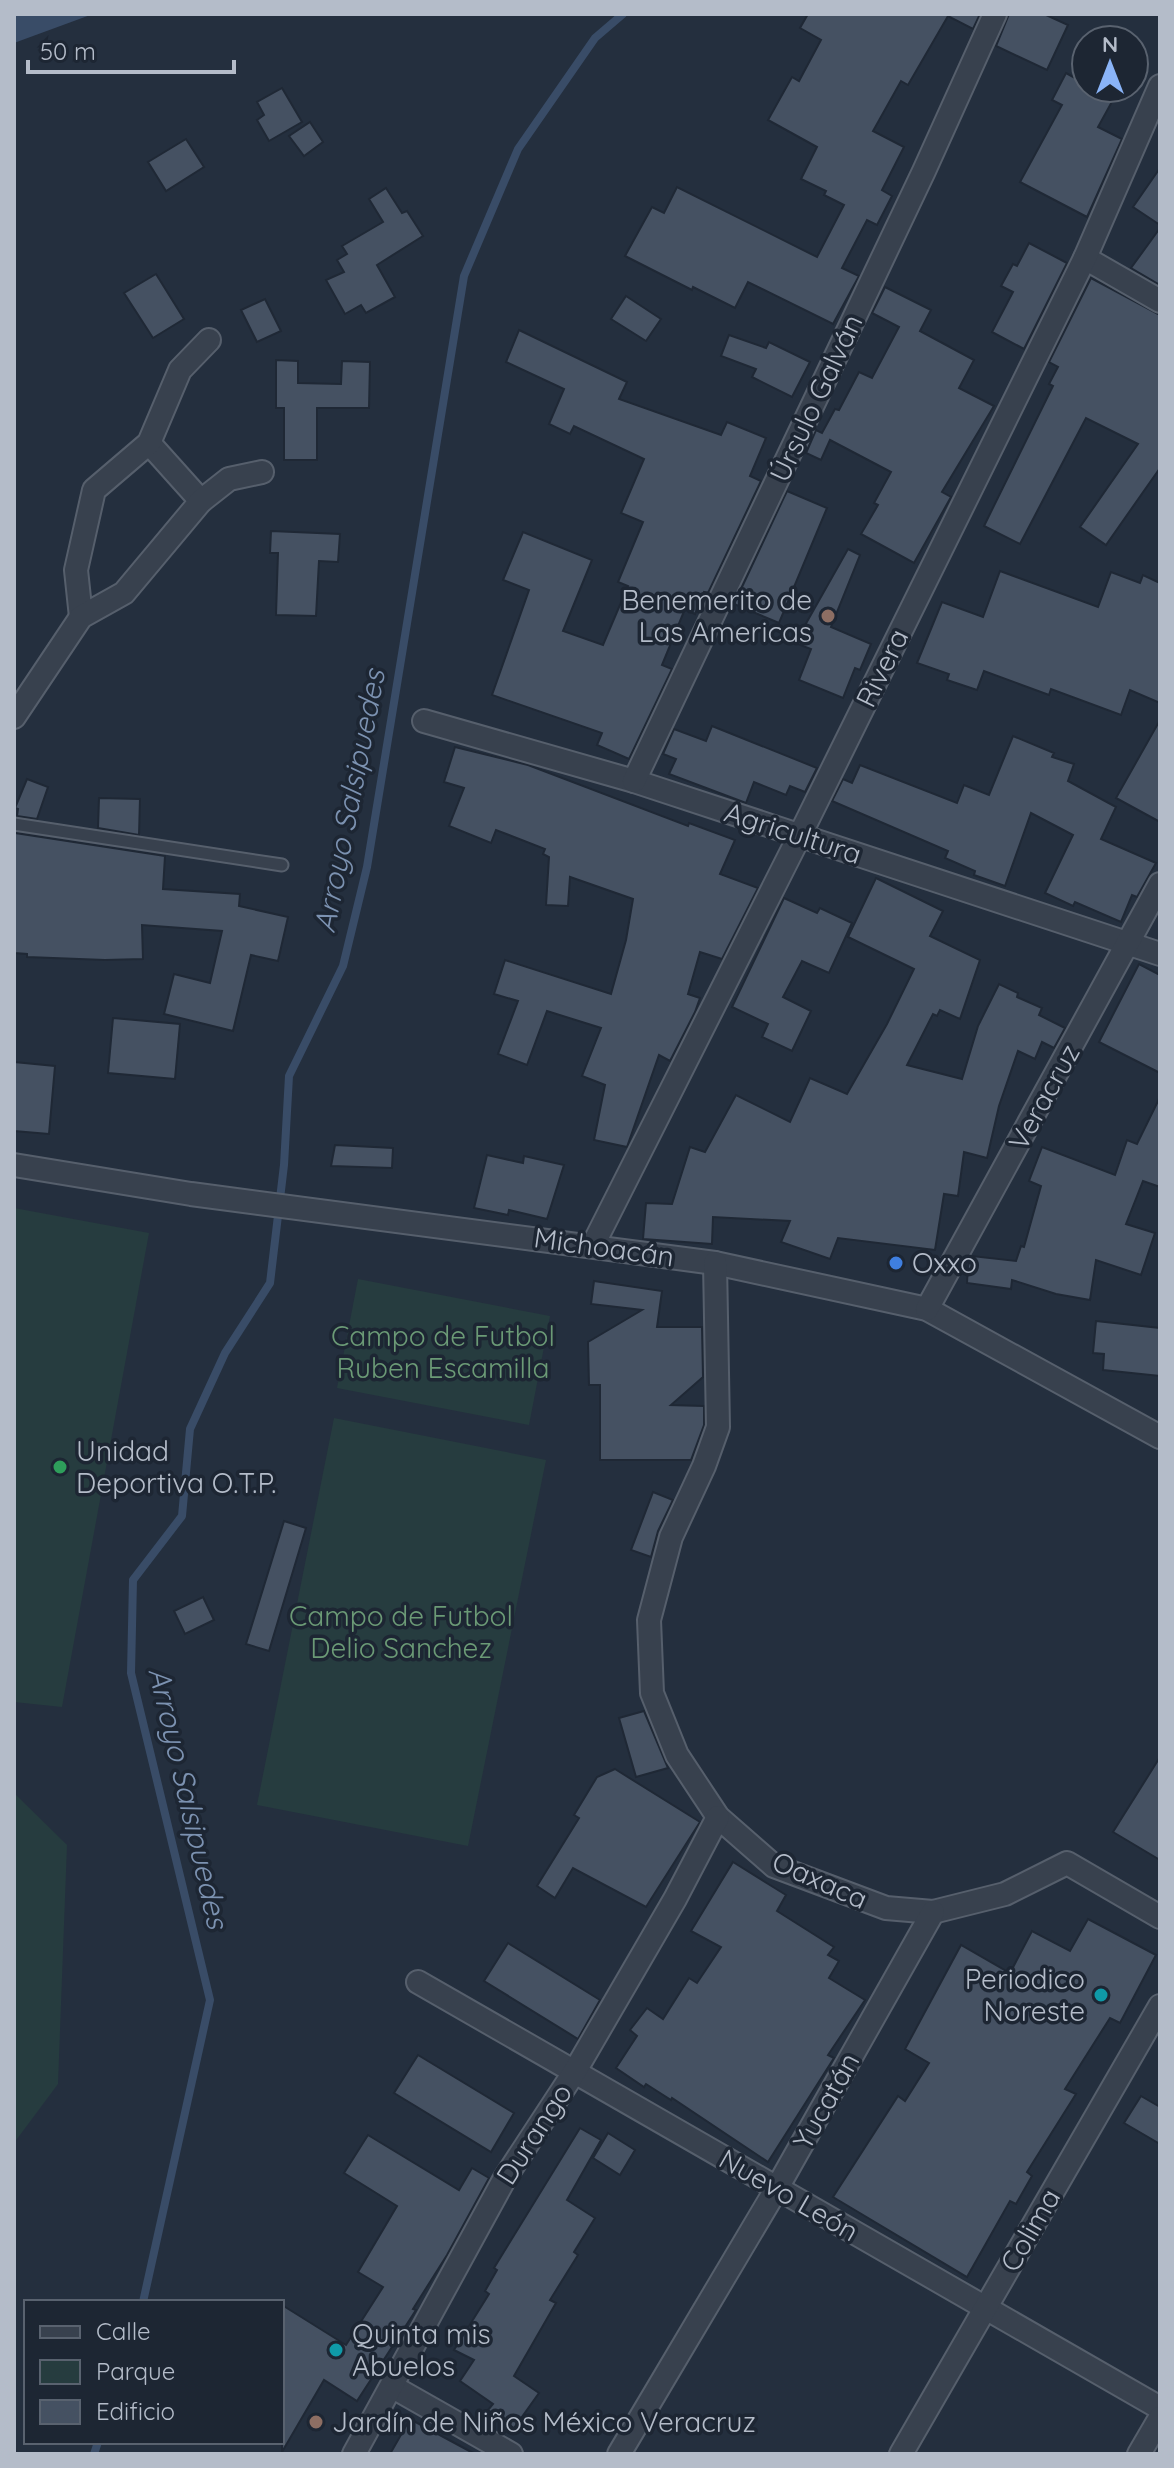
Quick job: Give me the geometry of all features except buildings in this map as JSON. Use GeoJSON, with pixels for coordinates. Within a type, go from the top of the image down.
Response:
{"type":"FeatureCollection","features":[{"type":"Feature","properties":{"kind":"street","name":"Úrsulo Galván"},"geometry":{"type":"LineString","coordinates":[[634,781],[924,171],[995,14]]}},
{"type":"Feature","properties":{"kind":"street","name":"Rivera"},"geometry":{"type":"LineString","coordinates":[[593,1245],[1085,258],[1160,86]]}},
{"type":"Feature","properties":{"kind":"street"},"geometry":{"type":"LineString","coordinates":[[1085,258],[1160,301]]}},
{"type":"Feature","properties":{"kind":"street"},"geometry":{"type":"LineString","coordinates":[[81,617],[76,570],[94,490],[149,443],[180,370],[209,340]]}},
{"type":"Feature","properties":{"kind":"street"},"geometry":{"type":"LineString","coordinates":[[149,443],[201,501]]}},
{"type":"Feature","properties":{"kind":"street"},"geometry":{"type":"LineString","coordinates":[[14,717],[81,617],[124,593],[201,501],[229,479],[262,472]]}},
{"type":"Feature","properties":{"kind":"street","name":"Agricultura"},"geometry":{"type":"LineString","coordinates":[[424,721],[634,781],[1160,954]]}},
{"type":"Feature","properties":{"kind":"street","name":"Veracruz"},"geometry":{"type":"LineString","coordinates":[[927,1309],[1160,884]]}},
{"type":"Feature","properties":{"kind":"street","name":"Michoacán"},"geometry":{"type":"LineString","coordinates":[[14,1165],[191,1194],[715,1263],[927,1309],[1160,1437]]}},
{"type":"Feature","properties":{"kind":"street","name":"Oaxaca"},"geometry":{"type":"LineString","coordinates":[[715,1263],[718,1427],[704,1466],[671,1537],[649,1620],[652,1693],[677,1755],[718,1817],[774,1866],[886,1908],[933,1912],[1005,1894],[1067,1863],[1160,1917]]}},
{"type":"Feature","properties":{"kind":"street","name":"Durango"},"geometry":{"type":"LineString","coordinates":[[354,2454],[505,2178],[575,2071],[675,1899],[718,1817]]}},
{"type":"Feature","properties":{"kind":"street","name":"Yucatán"},"geometry":{"type":"LineString","coordinates":[[619,2454],[777,2188],[933,1912]]}},
{"type":"Feature","properties":{"kind":"street","name":"Nuevo León"},"geometry":{"type":"LineString","coordinates":[[418,1982],[1160,2408]]}},
{"type":"Feature","properties":{"kind":"street","name":"Colima"},"geometry":{"type":"LineString","coordinates":[[901,2454],[1160,2006]]}},
{"type":"Feature","properties":{"kind":"street"},"geometry":{"type":"LineString","coordinates":[[393,2387],[511,2454]]}},
{"type":"Feature","properties":{"kind":"street"},"geometry":{"type":"LineString","coordinates":[[1139,2454],[1160,2418]]}},
{"type":"Feature","properties":{"kind":"lane"},"geometry":{"type":"LineString","coordinates":[[14,824],[282,865]]}},
{"type":"Feature","properties":{"kind":"green space","name":"Unidad Deportiva O.T.P."},"geometry":{"type":"Polygon","coordinates":[[[14,1208],[149,1233],[62,1707],[14,1702],[14,1208]]]}},
{"type":"Feature","properties":{"kind":"green space","name":"Campo de Futbol Ruben Escamilla"},"geometry":{"type":"Polygon","coordinates":[[[358,1279],[550,1316],[529,1425],[337,1388],[358,1279]]]}},
{"type":"Feature","properties":{"kind":"green space","name":"Campo de Futbol Delio Sanchez"},"geometry":{"type":"Polygon","coordinates":[[[334,1418],[546,1460],[468,1846],[257,1805],[334,1418]]]}},
{"type":"Feature","properties":{"kind":"green space"},"geometry":{"type":"Polygon","coordinates":[[[14,1793],[67,1845],[58,2084],[14,2143],[14,1793]]]}},
{"type":"Feature","properties":{"kind":"water"},"geometry":{"type":"Polygon","coordinates":[[[14,14],[93,14],[14,43],[14,14]]]}},
{"type":"Feature","properties":{"kind":"waterway","name":"Arroyo Salsipuedes"},"geometry":{"type":"LineString","coordinates":[[143,2300],[210,2000],[131,1673],[133,1580],[182,1516],[190,1429],[225,1353],[270,1283],[284,1165],[289,1076],[343,966],[367,867],[464,276],[518,149],[595,38],[623,14]]}},
{"type":"Feature","properties":{"kind":"waterway","name":"Arroyo Salsipuedes"},"geometry":{"type":"LineString","coordinates":[[94,2454],[97,2444]]}},
{"type":"Feature","properties":{"kind":"place","name":"Benemerito de Las Americas"},"geometry":{"type":"Point","coordinates":[828,616]}},
{"type":"Feature","properties":{"kind":"place","name":"Oxxo"},"geometry":{"type":"Point","coordinates":[896,1263]}},
{"type":"Feature","properties":{"kind":"place","name":"Unidad Deportiva O.T.P."},"geometry":{"type":"Point","coordinates":[60,1467]}},
{"type":"Feature","properties":{"kind":"place","name":"Periodico Noreste"},"geometry":{"type":"Point","coordinates":[1101,1995]}},
{"type":"Feature","properties":{"kind":"place","name":"Quinta mis Abuelos"},"geometry":{"type":"Point","coordinates":[336,2350]}},
{"type":"Feature","properties":{"kind":"place","name":"Jardín de Niños México Veracruz"},"geometry":{"type":"Point","coordinates":[316,2422]}}]}
